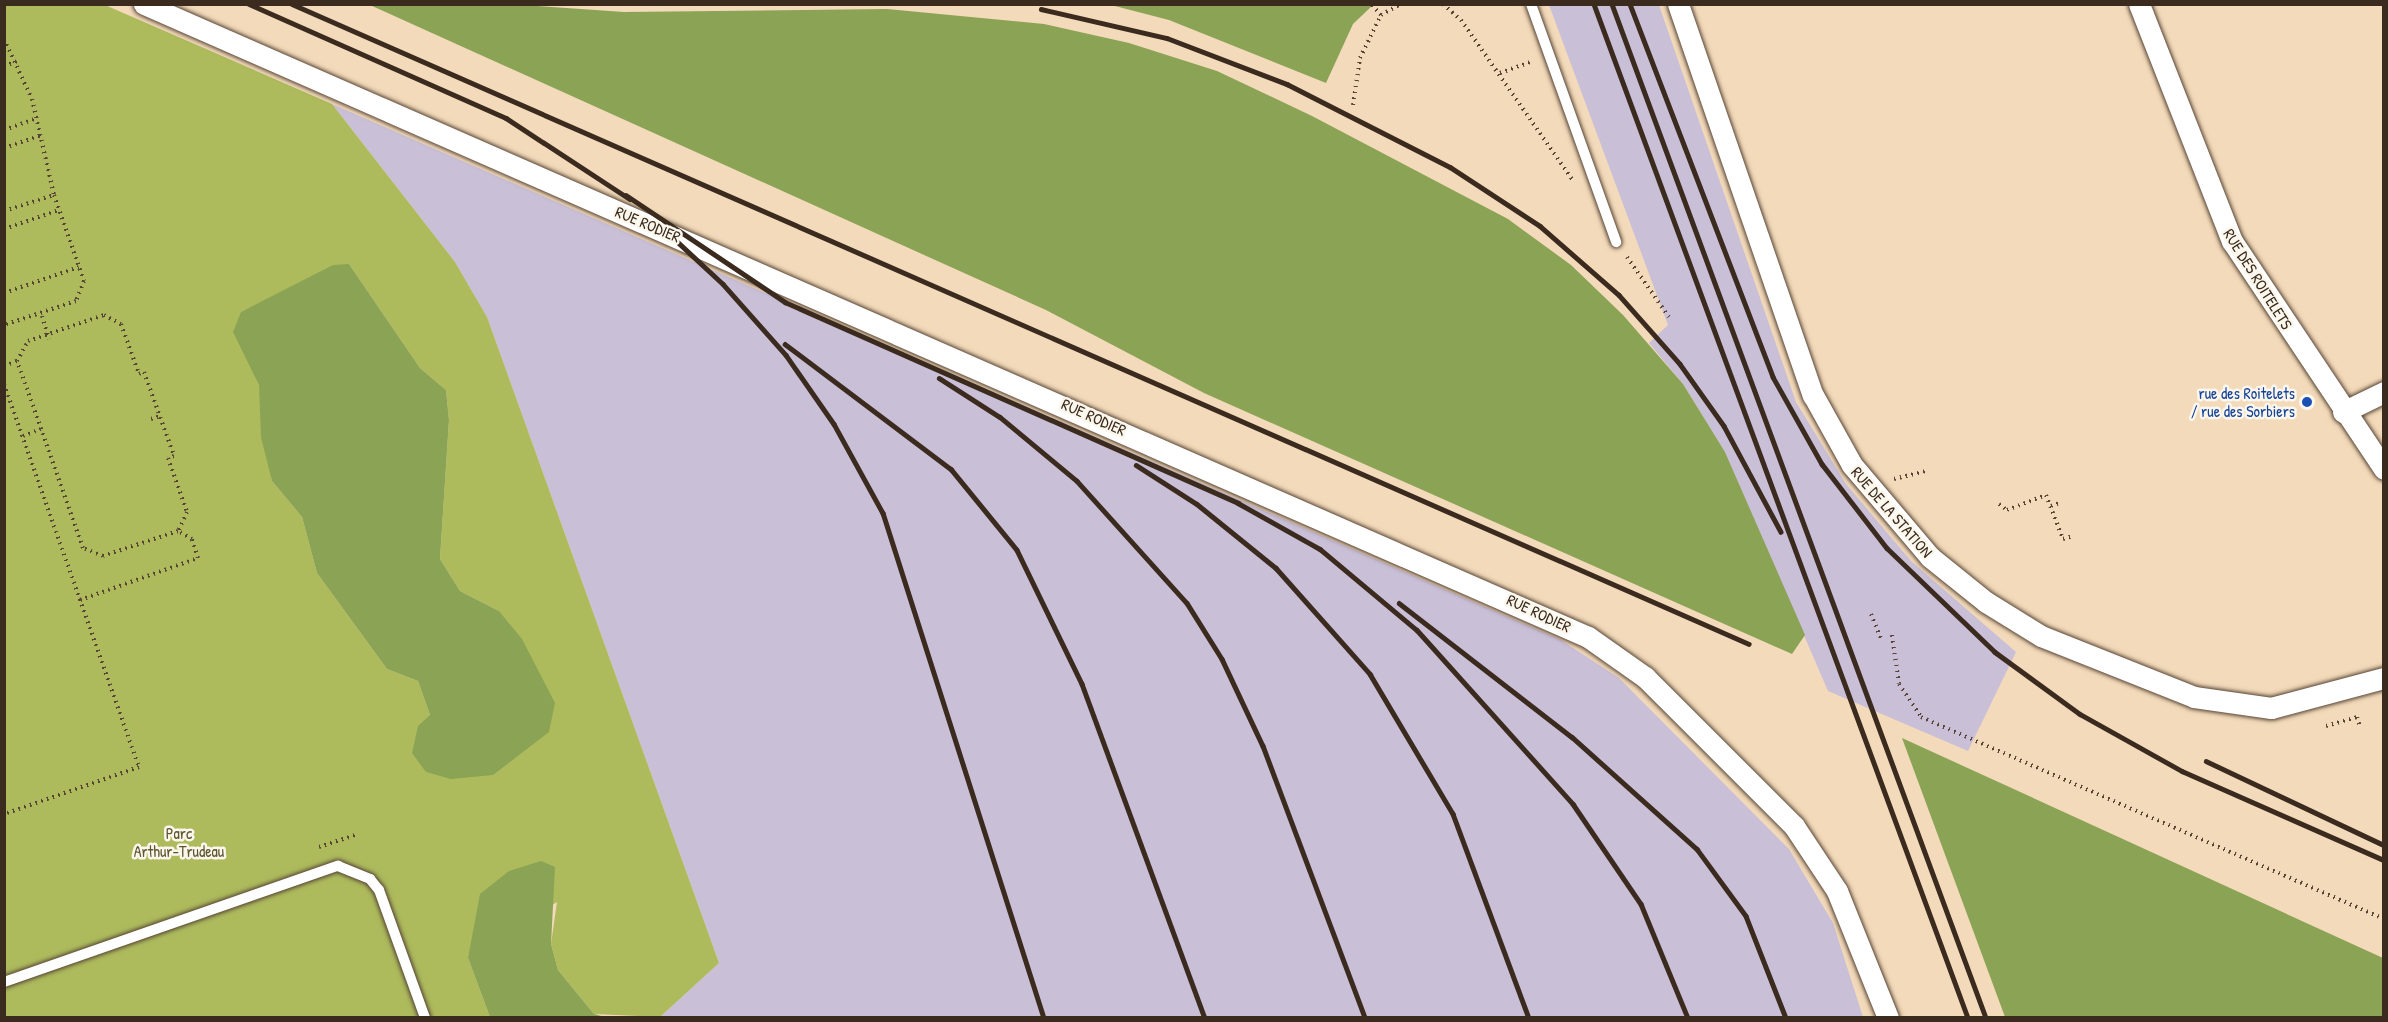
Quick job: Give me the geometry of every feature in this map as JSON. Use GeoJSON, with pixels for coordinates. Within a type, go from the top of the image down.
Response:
{"type":"FeatureCollection","features":[{"type":"Feature","properties":{"kind":"street","name":"RUE RODIER"},"geometry":{"type":"LineString","coordinates":[[144,4],[1588,637],[1645,677],[1794,826],[1837,891],[1888,1017]]}},
{"type":"Feature","properties":{"kind":"street","name":"RUE DE LA STATION"},"geometry":{"type":"LineString","coordinates":[[1678,4],[1813,395],[1852,465],[1930,557],[1986,602],[2040,636],[2194,698],[2271,708],[2384,678]]}},
{"type":"Feature","properties":{"kind":"street","name":"RUE DES ROITELETS"},"geometry":{"type":"LineString","coordinates":[[2139,4],[2232,241],[2343,412],[2384,469]]}},
{"type":"Feature","properties":{"kind":"street"},"geometry":{"type":"LineString","coordinates":[[2343,412],[2384,392]]}},
{"type":"Feature","properties":{"kind":"lane"},"geometry":{"type":"LineString","coordinates":[[1531,4],[1616,242]]}},
{"type":"Feature","properties":{"kind":"lane"},"geometry":{"type":"LineString","coordinates":[[4,982],[338,866],[370,879],[379,890],[425,1017]]}},
{"type":"Feature","properties":{"kind":"path"},"geometry":{"type":"LineString","coordinates":[[1371,4],[1381,15]]}},
{"type":"Feature","properties":{"kind":"path"},"geometry":{"type":"LineString","coordinates":[[1353,105],[1360,58],[1381,15],[1401,4]]}},
{"type":"Feature","properties":{"kind":"path"},"geometry":{"type":"LineString","coordinates":[[1443,4],[1461,20],[1574,182]]}},
{"type":"Feature","properties":{"kind":"path"},"geometry":{"type":"LineString","coordinates":[[4,39],[18,61],[37,118],[58,210],[80,267],[83,292],[42,316],[4,325]]}},
{"type":"Feature","properties":{"kind":"path"},"geometry":{"type":"LineString","coordinates":[[1500,73],[1550,56]]}},
{"type":"Feature","properties":{"kind":"path"},"geometry":{"type":"LineString","coordinates":[[4,66],[18,61]]}},
{"type":"Feature","properties":{"kind":"path"},"geometry":{"type":"LineString","coordinates":[[4,130],[37,118]]}},
{"type":"Feature","properties":{"kind":"path"},"geometry":{"type":"LineString","coordinates":[[4,148],[41,135]]}},
{"type":"Feature","properties":{"kind":"path"},"geometry":{"type":"LineString","coordinates":[[4,212],[54,195]]}},
{"type":"Feature","properties":{"kind":"path"},"geometry":{"type":"LineString","coordinates":[[4,229],[58,210]]}},
{"type":"Feature","properties":{"kind":"path"},"geometry":{"type":"LineString","coordinates":[[1616,242],[1669,317]]}},
{"type":"Feature","properties":{"kind":"path"},"geometry":{"type":"LineString","coordinates":[[4,293],[80,267]]}},
{"type":"Feature","properties":{"kind":"path"},"geometry":{"type":"LineString","coordinates":[[4,366],[17,361],[28,341],[104,315],[121,324],[160,416],[187,512],[178,531],[103,556],[83,548],[17,361]]}},
{"type":"Feature","properties":{"kind":"path"},"geometry":{"type":"LineString","coordinates":[[42,316],[48,336]]}},
{"type":"Feature","properties":{"kind":"path"},"geometry":{"type":"LineString","coordinates":[[4,384],[139,767],[4,814]]}},
{"type":"Feature","properties":{"kind":"path"},"geometry":{"type":"LineString","coordinates":[[152,419],[160,416]]}},
{"type":"Feature","properties":{"kind":"path"},"geometry":{"type":"LineString","coordinates":[[23,436],[41,429]]}},
{"type":"Feature","properties":{"kind":"path"},"geometry":{"type":"LineString","coordinates":[[2000,504],[2007,510],[2046,495],[2063,539],[2073,536]]}},
{"type":"Feature","properties":{"kind":"path"},"geometry":{"type":"LineString","coordinates":[[2051,506],[2059,503]]}},
{"type":"Feature","properties":{"kind":"path"},"geometry":{"type":"LineString","coordinates":[[80,600],[198,558],[192,539],[178,531]]}},
{"type":"Feature","properties":{"kind":"path"},"geometry":{"type":"LineString","coordinates":[[1871,614],[1881,639]]}},
{"type":"Feature","properties":{"kind":"path"},"geometry":{"type":"LineString","coordinates":[[1892,635],[1899,684],[1922,717],[2384,919]]}},
{"type":"Feature","properties":{"kind":"path"},"geometry":{"type":"LineString","coordinates":[[2326,726],[2356,717],[2360,726]]}},
{"type":"Feature","properties":{"kind":"path"},"geometry":{"type":"LineString","coordinates":[[319,847],[358,834]]}},
{"type":"Feature","properties":{"kind":"shaded area"},"geometry":{"type":"Polygon","coordinates":[[[1549,5],[1659,5],[1796,402],[1846,484],[1911,561],[2016,652],[1968,751],[1828,691],[1725,452],[1683,384],[1649,343],[1668,325],[1549,5]]]}},
{"type":"Feature","properties":{"kind":"shaded area"},"geometry":{"type":"Polygon","coordinates":[[[332,104],[1561,640],[1619,678],[1789,849],[1833,923],[1863,1017],[660,1017],[719,963],[487,317],[455,262],[332,104]]]}},
{"type":"Feature","properties":{"kind":"green space","name":"Parc Arthur-Trudeau"},"geometry":{"type":"Polygon","coordinates":[[[5,5],[105,5],[332,104],[455,262],[487,317],[719,963],[660,1017],[594,1014],[558,970],[551,944],[557,902],[468,958],[490,1017],[5,1017],[5,5]],[[349,264],[241,312],[259,385],[272,481],[302,517],[317,573],[387,669],[418,681],[430,715],[412,754],[499,611],[460,591],[440,559],[449,420],[446,390],[420,368],[349,264]]]}},
{"type":"Feature","properties":{"kind":"green space"},"geometry":{"type":"Polygon","coordinates":[[[370,5],[523,5],[624,12],[887,9],[1044,24],[1129,43],[1217,71],[1312,116],[1508,219],[1571,265],[1623,315],[1683,384],[1725,452],[1805,635],[1792,654],[1204,393],[1046,310],[370,5]]]}},
{"type":"Feature","properties":{"kind":"green space"},"geometry":{"type":"Polygon","coordinates":[[[1111,5],[1373,5],[1353,24],[1326,83],[1169,20],[1111,5]]]}},
{"type":"Feature","properties":{"kind":"green space"},"geometry":{"type":"Polygon","coordinates":[[[349,264],[420,368],[446,390],[449,420],[440,559],[460,591],[499,611],[522,639],[555,703],[549,732],[493,775],[451,779],[426,772],[412,753],[418,726],[430,715],[418,681],[387,669],[317,573],[302,517],[272,481],[261,437],[259,385],[233,332],[241,312],[333,265],[349,264]]]}},
{"type":"Feature","properties":{"kind":"green space"},"geometry":{"type":"Polygon","coordinates":[[[1902,738],[2383,958],[2383,1017],[2005,1017],[1902,738]]]}},
{"type":"Feature","properties":{"kind":"green space"},"geometry":{"type":"Polygon","coordinates":[[[541,861],[555,867],[551,944],[558,970],[594,1014],[605,1017],[490,1017],[468,958],[480,894],[509,871],[541,861]]]}},
{"type":"Feature","properties":{"kind":"railway"},"geometry":{"type":"LineString","coordinates":[[249,4],[506,118],[630,199]]}},
{"type":"Feature","properties":{"kind":"railway"},"geometry":{"type":"LineString","coordinates":[[292,4],[1749,644]]}},
{"type":"Feature","properties":{"kind":"railway"},"geometry":{"type":"LineString","coordinates":[[1594,4],[1968,1018]]}},
{"type":"Feature","properties":{"kind":"railway"},"geometry":{"type":"LineString","coordinates":[[1612,4],[1986,1018]]}},
{"type":"Feature","properties":{"kind":"railway"},"geometry":{"type":"LineString","coordinates":[[1630,4],[1773,377],[1822,464],[1887,548],[1995,652],[2080,714],[2182,771],[2384,860]]}},
{"type":"Feature","properties":{"kind":"railway"},"geometry":{"type":"LineString","coordinates":[[1041,9],[1167,38],[1287,84],[1450,167],[1540,226],[1619,295],[1680,364],[1724,426],[1781,532]]}},
{"type":"Feature","properties":{"kind":"railway"},"geometry":{"type":"LineString","coordinates":[[626,195],[785,302],[1238,503],[1320,549],[1417,630],[1573,804],[1641,904],[1688,1018]]}},
{"type":"Feature","properties":{"kind":"railway"},"geometry":{"type":"LineString","coordinates":[[668,233],[723,284],[786,355],[834,424],[883,513],[1044,1018]]}},
{"type":"Feature","properties":{"kind":"railway"},"geometry":{"type":"LineString","coordinates":[[785,344],[951,469],[1017,550],[1082,684],[1205,1018]]}},
{"type":"Feature","properties":{"kind":"railway"},"geometry":{"type":"LineString","coordinates":[[939,378],[1000,417],[1077,481],[1187,603],[1222,659],[1263,746],[1365,1018]]}},
{"type":"Feature","properties":{"kind":"railway"},"geometry":{"type":"LineString","coordinates":[[1136,465],[1197,504],[1276,568],[1370,674],[1453,814],[1529,1018]]}},
{"type":"Feature","properties":{"kind":"railway"},"geometry":{"type":"LineString","coordinates":[[1399,603],[1572,737],[1697,849],[1746,916],[1786,1018]]}},
{"type":"Feature","properties":{"kind":"railway"},"geometry":{"type":"LineString","coordinates":[[2206,761],[2384,845]]}},
{"type":"Feature","properties":{"kind":"place","name":"rue des Roitelets / rue des Sorbiers"},"geometry":{"type":"Point","coordinates":[2307,402]}}]}
